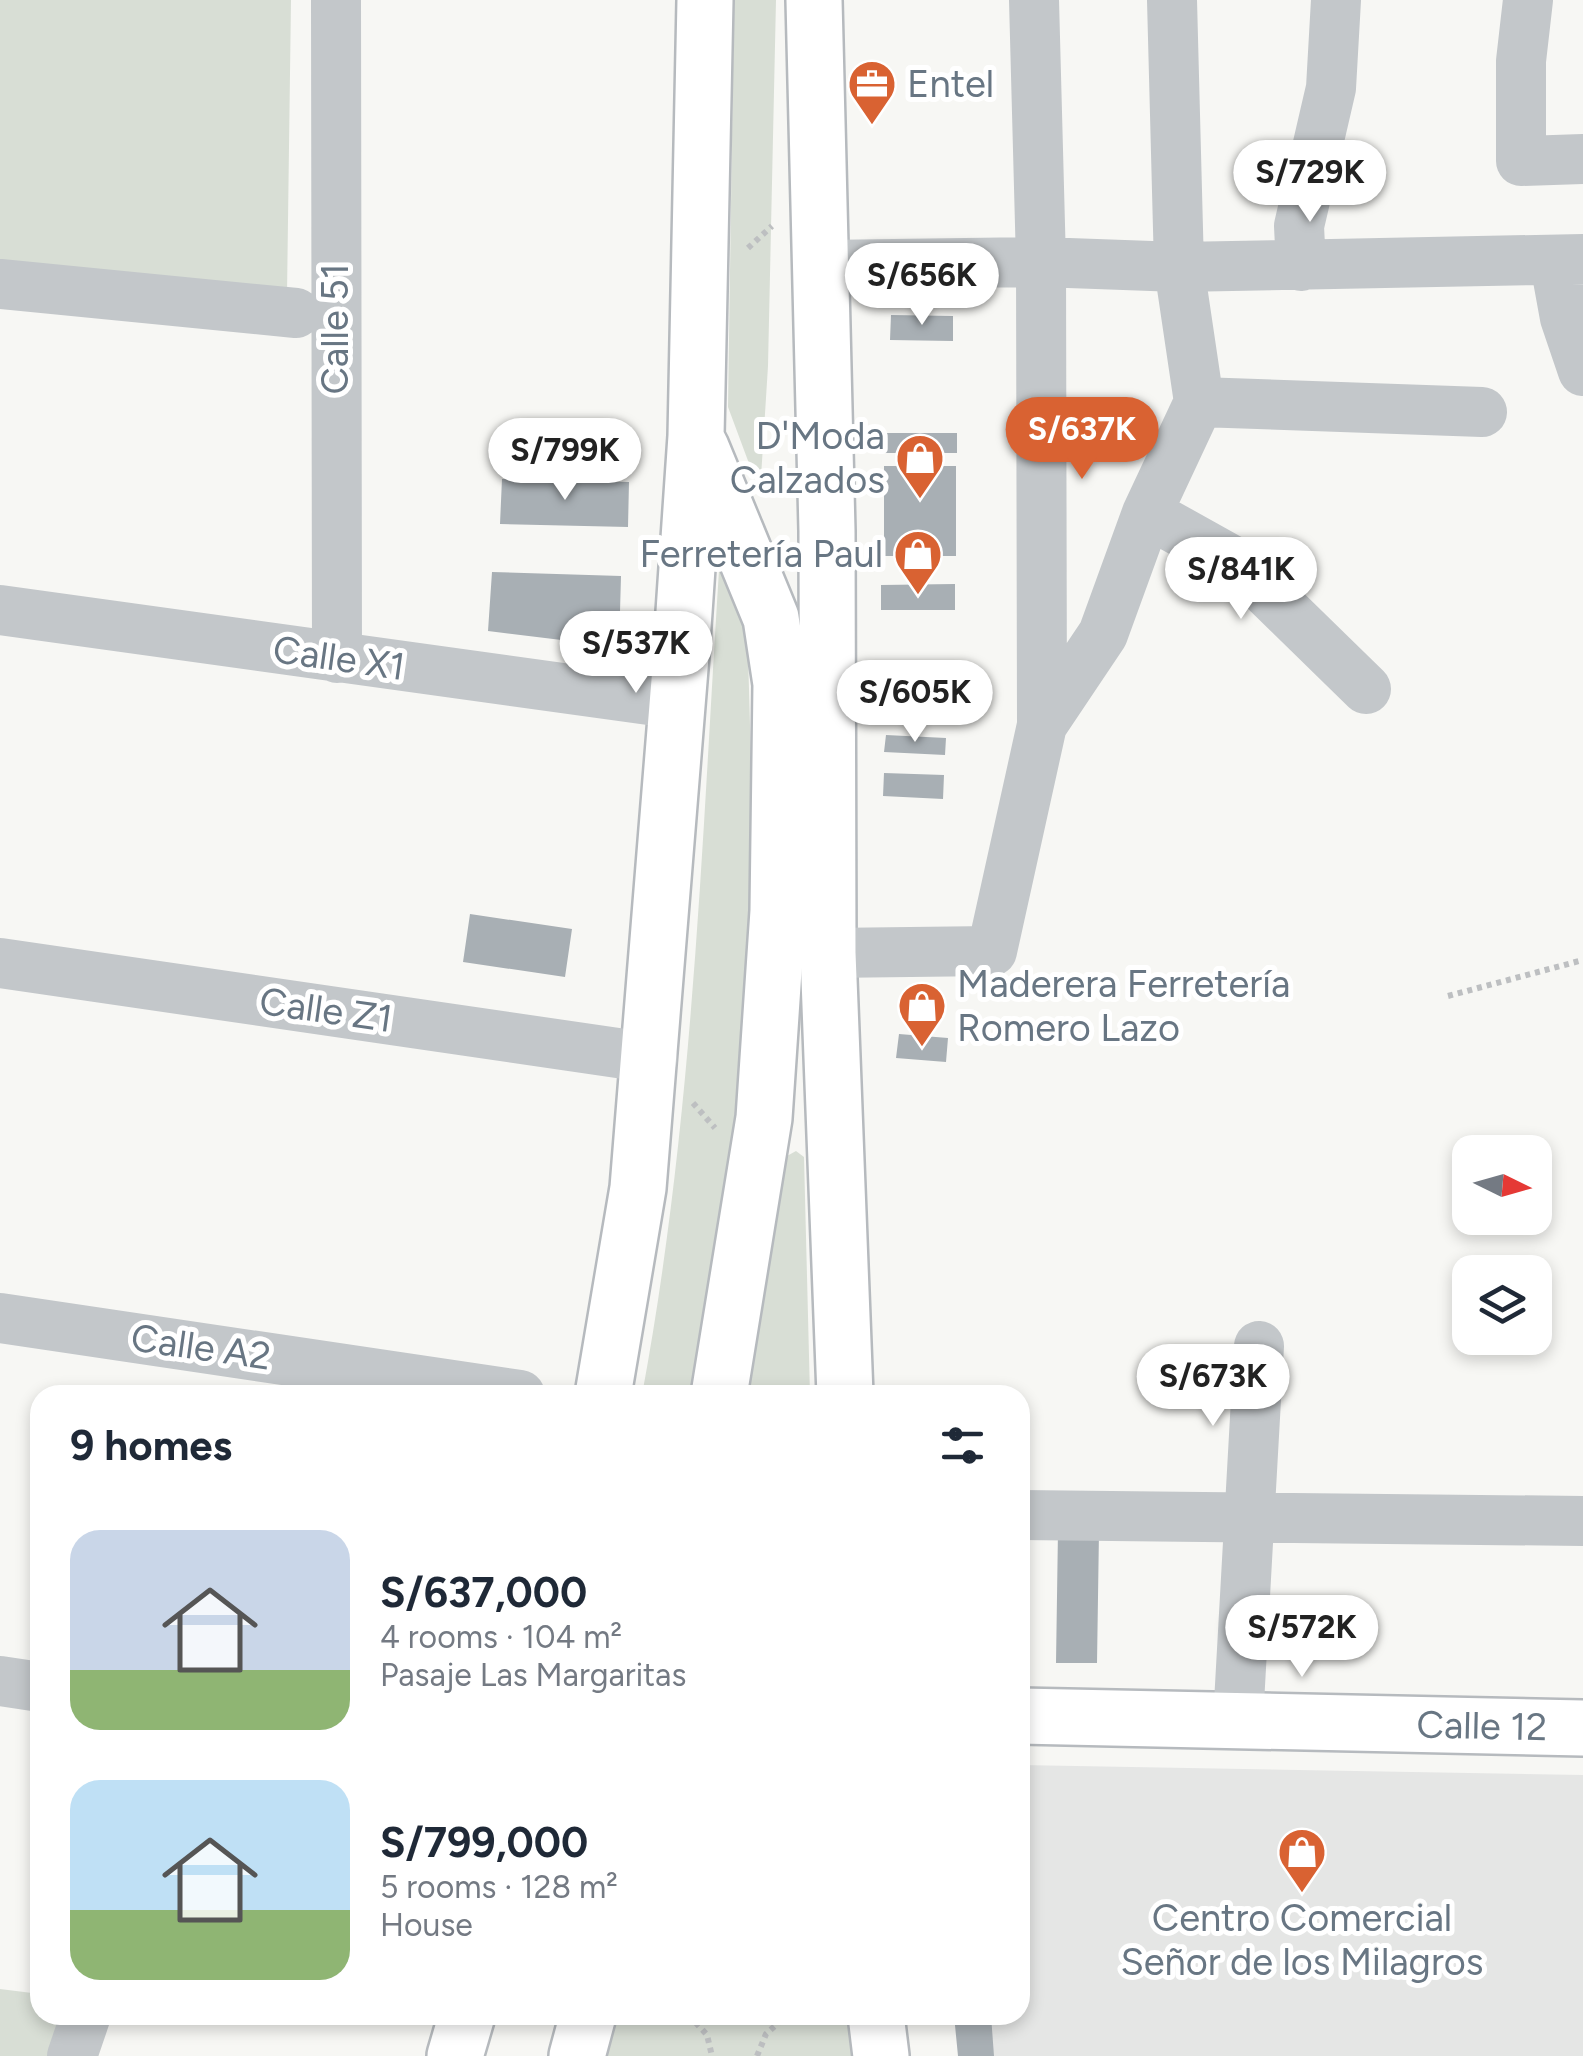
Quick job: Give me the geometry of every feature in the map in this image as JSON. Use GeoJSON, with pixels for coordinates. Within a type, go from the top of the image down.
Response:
{"type":"FeatureCollection","features":[{"type":"Feature","properties":{"kind":"main road"},"geometry":{"type":"LineString","coordinates":[[605,1385],[638,1188],[652,1058],[678,704],[696,436],[705,0]]}},
{"type":"Feature","properties":{"kind":"main road"},"geometry":{"type":"LineString","coordinates":[[814,0],[822,265],[828,953],[846,1385]]}},
{"type":"Feature","properties":{"kind":"main road"},"geometry":{"type":"LineString","coordinates":[[696,436],[771,618],[781,684],[778,911],[764,1118],[721,1385]]}},
{"type":"Feature","properties":{"kind":"main road","name":"Calle 12"},"geometry":{"type":"LineString","coordinates":[[1030,1716],[1583,1728]]}},
{"type":"Feature","properties":{"kind":"main road"},"geometry":{"type":"LineString","coordinates":[[455,2056],[464,2025]]}},
{"type":"Feature","properties":{"kind":"main road"},"geometry":{"type":"LineString","coordinates":[[577,2056],[585,2025]]}},
{"type":"Feature","properties":{"kind":"main road"},"geometry":{"type":"LineString","coordinates":[[877,2025],[881,2056]]}},
{"type":"Feature","properties":{"kind":"street","name":"Calle 51"},"geometry":{"type":"LineString","coordinates":[[336,0],[337,658]]}},
{"type":"Feature","properties":{"kind":"street"},"geometry":{"type":"LineString","coordinates":[[828,953],[992,951],[1042,725],[1041,262],[1034,0]]}},
{"type":"Feature","properties":{"kind":"street"},"geometry":{"type":"LineString","coordinates":[[1042,725],[1103,634],[1147,513],[1200,402],[1178,267],[1172,0]]}},
{"type":"Feature","properties":{"kind":"street"},"geometry":{"type":"LineString","coordinates":[[1301,266],[1300,226],[1331,88],[1336,0]]}},
{"type":"Feature","properties":{"kind":"street"},"geometry":{"type":"LineString","coordinates":[[1528,0],[1520,61],[1522,160],[1583,159]]}},
{"type":"Feature","properties":{"kind":"street"},"geometry":{"type":"LineString","coordinates":[[822,265],[1041,262],[1178,267],[1569,261],[1565,318],[1583,371]]}},
{"type":"Feature","properties":{"kind":"street"},"geometry":{"type":"LineString","coordinates":[[0,284],[296,313]]}},
{"type":"Feature","properties":{"kind":"street"},"geometry":{"type":"LineString","coordinates":[[1200,402],[1482,412]]}},
{"type":"Feature","properties":{"kind":"street"},"geometry":{"type":"LineString","coordinates":[[1147,513],[1237,563],[1366,688]]}},
{"type":"Feature","properties":{"kind":"street","name":"Calle X1"},"geometry":{"type":"LineString","coordinates":[[0,610],[678,704]]}},
{"type":"Feature","properties":{"kind":"street","name":"Calle Z1"},"geometry":{"type":"LineString","coordinates":[[0,962],[652,1058]]}},
{"type":"Feature","properties":{"kind":"street","name":"Calle A2"},"geometry":{"type":"LineString","coordinates":[[0,1318],[237,1374],[385,1385]]}},
{"type":"Feature","properties":{"kind":"street"},"geometry":{"type":"LineString","coordinates":[[1238,1721],[1259,1346]]}},
{"type":"Feature","properties":{"kind":"street"},"geometry":{"type":"LineString","coordinates":[[1030,1516],[1583,1520]]}},
{"type":"Feature","properties":{"kind":"street"},"geometry":{"type":"LineString","coordinates":[[0,1681],[30,1686]]}},
{"type":"Feature","properties":{"kind":"street"},"geometry":{"type":"LineString","coordinates":[[72,2056],[83,2025]]}},
{"type":"Feature","properties":{"kind":"path"},"geometry":{"type":"LineString","coordinates":[[746,250],[784,215]]}},
{"type":"Feature","properties":{"kind":"path"},"geometry":{"type":"LineString","coordinates":[[1448,996],[1583,960]]}},
{"type":"Feature","properties":{"kind":"path"},"geometry":{"type":"LineString","coordinates":[[698,2025],[707,2035],[712,2056]]}},
{"type":"Feature","properties":{"kind":"path"},"geometry":{"type":"LineString","coordinates":[[757,2056],[766,2034],[775,2025]]}},
{"type":"Feature","properties":{"kind":"shaded area"},"geometry":{"type":"Polygon","coordinates":[[[0,0],[291,0],[287,294],[0,262],[0,0]]]}},
{"type":"Feature","properties":{"kind":"shaded area"},"geometry":{"type":"Polygon","coordinates":[[[734,0],[776,0],[768,366],[760,493],[728,407],[734,0]]]}},
{"type":"Feature","properties":{"kind":"shaded area"},"geometry":{"type":"Polygon","coordinates":[[[721,539],[747,617],[753,834],[743,1079],[700,1385],[644,1385],[674,1181],[702,861],[721,539]]]}},
{"type":"Feature","properties":{"kind":"shaded area"},"geometry":{"type":"Polygon","coordinates":[[[796,1151],[804,1157],[810,1385],[748,1385],[787,1156],[796,1151]]]}},
{"type":"Feature","properties":{"kind":"shaded area","name":"Centro Comercial Señor de los Milagros"},"geometry":{"type":"Polygon","coordinates":[[[1030,1765],[1583,1775],[1583,2056],[959,2056],[957,2025],[1030,2025],[1030,1765]]]}},
{"type":"Feature","properties":{"kind":"shaded area"},"geometry":{"type":"Polygon","coordinates":[[[0,1989],[30,1993],[30,2025],[64,2025],[53,2056],[0,2056],[0,1989]]]}},
{"type":"Feature","properties":{"kind":"shaded area"},"geometry":{"type":"Polygon","coordinates":[[[604,2025],[855,2025],[859,2056],[596,2056],[604,2025]]]}},
{"type":"Feature","properties":{"kind":"building"},"geometry":{"type":"Polygon","coordinates":[[[891,315],[953,316],[953,341],[890,340],[891,315]]]}},
{"type":"Feature","properties":{"kind":"building"},"geometry":{"type":"Polygon","coordinates":[[[884,433],[957,433],[957,453],[884,453],[884,433]]]}},
{"type":"Feature","properties":{"kind":"building"},"geometry":{"type":"Polygon","coordinates":[[[884,466],[956,466],[956,556],[884,556],[884,466]]]}},
{"type":"Feature","properties":{"kind":"building"},"geometry":{"type":"Polygon","coordinates":[[[502,479],[629,482],[628,527],[500,524],[502,479]]]}},
{"type":"Feature","properties":{"kind":"building"},"geometry":{"type":"Polygon","coordinates":[[[492,572],[621,576],[619,647],[488,631],[492,572]]]}},
{"type":"Feature","properties":{"kind":"building","name":"Ferretería Paul"},"geometry":{"type":"Polygon","coordinates":[[[955,584],[955,610],[881,610],[881,585],[955,584]]]}},
{"type":"Feature","properties":{"kind":"building"},"geometry":{"type":"Polygon","coordinates":[[[886,735],[946,738],[945,755],[884,752],[886,735]]]}},
{"type":"Feature","properties":{"kind":"building"},"geometry":{"type":"Polygon","coordinates":[[[884,773],[944,775],[943,799],[883,796],[884,773]]]}},
{"type":"Feature","properties":{"kind":"building"},"geometry":{"type":"Polygon","coordinates":[[[470,914],[572,929],[565,977],[463,962],[470,914]]]}},
{"type":"Feature","properties":{"kind":"building","name":"Maderera Ferretería Romero Lazo"},"geometry":{"type":"Polygon","coordinates":[[[899,1034],[948,1038],[946,1062],[896,1058],[899,1034]]]}},
{"type":"Feature","properties":{"kind":"building"},"geometry":{"type":"Polygon","coordinates":[[[1058,1530],[1099,1531],[1097,1663],[1056,1663],[1058,1530]]]}},
{"type":"Feature","properties":{"kind":"building"},"geometry":{"type":"Polygon","coordinates":[[[955,2025],[992,2025],[994,2056],[958,2056],[955,2025]]]}},
{"type":"Feature","properties":{"kind":"place","name":"Entel"},"geometry":{"type":"Point","coordinates":[872,126]}},
{"type":"Feature","properties":{"kind":"place","name":"D'Moda Calzados"},"geometry":{"type":"Point","coordinates":[920,500]}},
{"type":"Feature","properties":{"kind":"place","name":"Ferretería Paul"},"geometry":{"type":"Point","coordinates":[918,596]}},
{"type":"Feature","properties":{"kind":"place","name":"Maderera Ferretería Romero Lazo"},"geometry":{"type":"Point","coordinates":[922,1048]}},
{"type":"Feature","properties":{"kind":"place","name":"Centro Comercial Señor de los Milagros"},"geometry":{"type":"Point","coordinates":[1302,1894]}}]}
